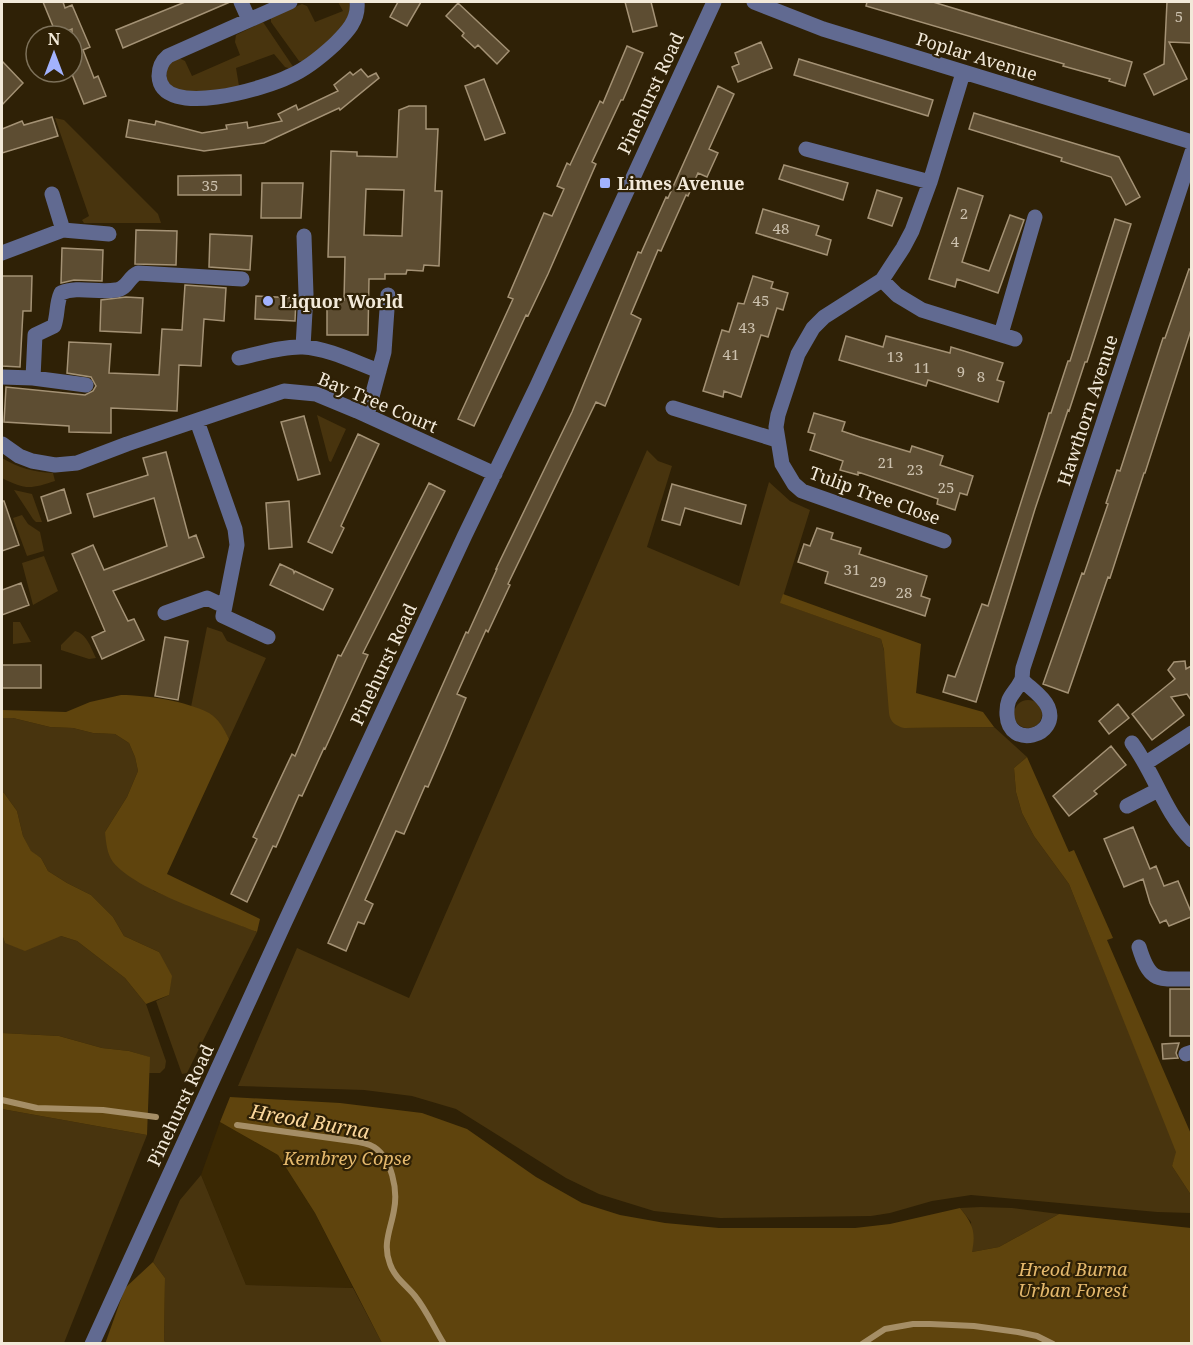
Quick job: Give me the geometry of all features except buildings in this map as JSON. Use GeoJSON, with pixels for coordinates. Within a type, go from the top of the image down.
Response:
{"type":"FeatureCollection","features":[{"type":"Feature","properties":{"kind":"street"},"geometry":{"type":"LineString","coordinates":[[241,2],[249,20]]}},
{"type":"Feature","properties":{"kind":"street"},"geometry":{"type":"LineString","coordinates":[[290,2],[168,56],[160,65],[162,88],[170,95],[177,97],[205,98],[243,92],[281,80],[316,60],[338,40],[355,19],[357,2]]}},
{"type":"Feature","properties":{"kind":"street","name":"Pinehurst Road"},"geometry":{"type":"LineString","coordinates":[[92,1344],[279,934],[542,376],[714,2]]}},
{"type":"Feature","properties":{"kind":"street","name":"Poplar Avenue"},"geometry":{"type":"LineString","coordinates":[[754,2],[823,30],[1191,142]]}},
{"type":"Feature","properties":{"kind":"street","name":"Tulip Tree Close"},"geometry":{"type":"LineString","coordinates":[[944,541],[802,491],[786,474],[782,464],[777,440],[777,415],[805,340],[824,317],[882,280],[903,248],[912,231],[930,182],[963,73]]}},
{"type":"Feature","properties":{"kind":"street"},"geometry":{"type":"LineString","coordinates":[[806,149],[930,182]]}},
{"type":"Feature","properties":{"kind":"street","name":"Hawthorn Avenue"},"geometry":{"type":"LineString","coordinates":[[1022,680],[1026,656],[1191,152]]}},
{"type":"Feature","properties":{"kind":"street"},"geometry":{"type":"LineString","coordinates":[[52,194],[63,231]]}},
{"type":"Feature","properties":{"kind":"street"},"geometry":{"type":"LineString","coordinates":[[882,280],[897,295],[922,310],[1008,336],[1035,217]]}},
{"type":"Feature","properties":{"kind":"street"},"geometry":{"type":"LineString","coordinates":[[2,253],[63,231],[109,234]]}},
{"type":"Feature","properties":{"kind":"street"},"geometry":{"type":"LineString","coordinates":[[303,347],[306,294],[304,236]]}},
{"type":"Feature","properties":{"kind":"street"},"geometry":{"type":"LineString","coordinates":[[33,378],[35,335],[54,326],[61,293],[69,290],[117,291],[127,286],[133,275],[138,273],[242,279]]}},
{"type":"Feature","properties":{"kind":"street"},"geometry":{"type":"LineString","coordinates":[[367,415],[384,352],[388,295]]}},
{"type":"Feature","properties":{"kind":"street"},"geometry":{"type":"LineString","coordinates":[[239,358],[303,347],[380,370]]}},
{"type":"Feature","properties":{"kind":"street"},"geometry":{"type":"LineString","coordinates":[[2,377],[33,378],[86,385]]}},
{"type":"Feature","properties":{"kind":"street","name":"Bay Tree Court"},"geometry":{"type":"LineString","coordinates":[[2,444],[32,462],[77,464],[127,444],[284,391],[316,394],[495,474]]}},
{"type":"Feature","properties":{"kind":"street"},"geometry":{"type":"LineString","coordinates":[[673,408],[777,440]]}},
{"type":"Feature","properties":{"kind":"street"},"geometry":{"type":"LineString","coordinates":[[196,420],[235,529],[237,545],[223,611]]}},
{"type":"Feature","properties":{"kind":"street"},"geometry":{"type":"LineString","coordinates":[[165,613],[207,598],[223,611],[268,637]]}},
{"type":"Feature","properties":{"kind":"street"},"geometry":{"type":"LineString","coordinates":[[1146,763],[1191,733]]}},
{"type":"Feature","properties":{"kind":"street"},"geometry":{"type":"LineString","coordinates":[[1132,743],[1146,763],[1176,821],[1191,840]]}},
{"type":"Feature","properties":{"kind":"street"},"geometry":{"type":"LineString","coordinates":[[1128,806],[1158,790]]}},
{"type":"Feature","properties":{"kind":"street"},"geometry":{"type":"LineString","coordinates":[[1139,947],[1144,965],[1151,974],[1165,979],[1191,979]]}},
{"type":"Feature","properties":{"kind":"shaded area"},"geometry":{"type":"Polygon","coordinates":[[[338,2],[349,2],[350,11],[342,29],[318,51],[303,62],[299,61],[271,22],[271,17],[302,4],[307,6],[315,22],[343,11],[338,2]]]}},
{"type":"Feature","properties":{"kind":"shaded area"},"geometry":{"type":"Polygon","coordinates":[[[263,22],[294,68],[285,67],[274,54],[236,68],[239,86],[211,93],[175,90],[167,81],[167,68],[170,62],[179,58],[185,61],[192,76],[240,55],[235,42],[236,35],[263,22]]]}},
{"type":"Feature","properties":{"kind":"shaded area"},"geometry":{"type":"Polygon","coordinates":[[[55,118],[64,120],[158,214],[161,223],[84,223],[82,220],[89,216],[55,118]]]}},
{"type":"Feature","properties":{"kind":"shaded area"},"geometry":{"type":"Polygon","coordinates":[[[317,415],[346,429],[331,462],[329,461],[317,415]]]}},
{"type":"Feature","properties":{"kind":"shaded area"},"geometry":{"type":"Polygon","coordinates":[[[647,450],[658,461],[672,466],[647,547],[739,586],[769,482],[790,501],[810,510],[781,603],[881,639],[904,728],[994,727],[1027,757],[1014,768],[1016,792],[1022,813],[1034,836],[1069,884],[1177,1152],[1172,1166],[1191,1195],[1191,1213],[971,1195],[932,1201],[871,1216],[720,1218],[654,1211],[599,1194],[566,1178],[456,1109],[412,1096],[364,1090],[238,1086],[297,948],[409,998],[647,450]]]}},
{"type":"Feature","properties":{"kind":"shaded area"},"geometry":{"type":"Polygon","coordinates":[[[2,458],[27,469],[53,473],[55,481],[28,487],[10,482],[2,478],[2,458]]]}},
{"type":"Feature","properties":{"kind":"shaded area"},"geometry":{"type":"Polygon","coordinates":[[[14,490],[32,494],[42,522],[36,522],[33,519],[14,490]]]}},
{"type":"Feature","properties":{"kind":"shaded area"},"geometry":{"type":"Polygon","coordinates":[[[22,515],[28,524],[40,532],[44,551],[27,556],[13,518],[22,515]]]}},
{"type":"Feature","properties":{"kind":"shaded area"},"geometry":{"type":"Polygon","coordinates":[[[44,556],[58,591],[33,605],[22,563],[44,556]]]}},
{"type":"Feature","properties":{"kind":"shaded area"},"geometry":{"type":"Polygon","coordinates":[[[13,622],[20,622],[31,642],[13,644],[13,622]]]}},
{"type":"Feature","properties":{"kind":"shaded area"},"geometry":{"type":"Polygon","coordinates":[[[207,627],[222,632],[227,641],[266,658],[229,739],[214,718],[191,707],[207,627]]]}},
{"type":"Feature","properties":{"kind":"shaded area"},"geometry":{"type":"Polygon","coordinates":[[[75,631],[86,638],[96,658],[89,659],[61,650],[61,645],[75,631]]]}},
{"type":"Feature","properties":{"kind":"shaded area"},"geometry":{"type":"Polygon","coordinates":[[[1028,700],[1038,704],[1042,714],[1038,724],[1028,728],[1018,724],[1014,714],[1018,704],[1028,700]]]}},
{"type":"Feature","properties":{"kind":"shaded area"},"geometry":{"type":"Polygon","coordinates":[[[2,718],[13,718],[50,727],[115,734],[129,743],[138,771],[127,797],[105,832],[154,891],[257,932],[187,1073],[182,1074],[156,1001],[169,995],[159,952],[124,936],[113,917],[91,895],[48,871],[41,858],[31,852],[23,836],[17,811],[2,792],[2,718]]]}},
{"type":"Feature","properties":{"kind":"shaded area"},"geometry":{"type":"Polygon","coordinates":[[[2,934],[5,943],[61,936],[77,941],[125,978],[146,1004],[166,1061],[165,1068],[160,1073],[149,1073],[149,1057],[129,1051],[102,1048],[59,1036],[2,1033],[2,934]]]}},
{"type":"Feature","properties":{"kind":"shaded area"},"geometry":{"type":"Polygon","coordinates":[[[2,1109],[147,1135],[64,1343],[2,1343],[2,1109]]]}},
{"type":"Feature","properties":{"kind":"shaded area"},"geometry":{"type":"Polygon","coordinates":[[[220,1122],[278,1155],[315,1213],[353,1288],[246,1285],[201,1175],[220,1122]]]}},
{"type":"Feature","properties":{"kind":"shaded area"},"geometry":{"type":"Polygon","coordinates":[[[201,1175],[246,1285],[353,1288],[382,1343],[164,1342],[165,1278],[153,1262],[180,1200],[201,1175]]]}},
{"type":"Feature","properties":{"kind":"shaded area"},"geometry":{"type":"Polygon","coordinates":[[[981,1207],[1059,1214],[999,1247],[972,1252],[971,1222],[960,1208],[981,1207]]]}},
{"type":"Feature","properties":{"kind":"green space"},"geometry":{"type":"Polygon","coordinates":[[[783,594],[921,644],[916,693],[983,712],[994,727],[904,728],[896,725],[889,713],[884,650],[881,639],[780,603],[783,594]]]}},
{"type":"Feature","properties":{"kind":"green space"},"geometry":{"type":"Polygon","coordinates":[[[121,695],[142,696],[189,705],[209,713],[223,728],[229,739],[167,874],[260,919],[257,932],[159,893],[124,873],[113,862],[108,852],[105,832],[127,797],[138,771],[129,743],[115,734],[50,727],[13,718],[2,718],[2,710],[66,712],[90,702],[121,695]]]}},
{"type":"Feature","properties":{"kind":"green space"},"geometry":{"type":"Polygon","coordinates":[[[1027,757],[1069,852],[1074,850],[1113,938],[1107,940],[1191,1134],[1191,1195],[1172,1166],[1176,1152],[1069,884],[1034,836],[1022,813],[1016,792],[1014,768],[1027,757]]]}},
{"type":"Feature","properties":{"kind":"green space"},"geometry":{"type":"Polygon","coordinates":[[[2,792],[17,811],[23,836],[31,851],[41,858],[48,871],[91,895],[113,917],[124,936],[159,952],[172,976],[169,995],[146,1004],[125,978],[77,941],[61,936],[25,951],[5,943],[2,934],[2,792]]]}},
{"type":"Feature","properties":{"kind":"green space"},"geometry":{"type":"Polygon","coordinates":[[[2,1033],[59,1036],[102,1048],[129,1051],[150,1057],[147,1135],[2,1109],[2,1033]]]}},
{"type":"Feature","properties":{"kind":"green space"},"geometry":{"type":"Polygon","coordinates":[[[230,1097],[340,1103],[422,1113],[467,1129],[536,1177],[582,1203],[620,1215],[665,1223],[719,1228],[855,1228],[890,1224],[960,1208],[972,1229],[974,1239],[972,1252],[999,1247],[1059,1214],[1191,1228],[1191,1343],[382,1343],[315,1213],[278,1155],[220,1122],[230,1097]]]}},
{"type":"Feature","properties":{"kind":"green space"},"geometry":{"type":"Polygon","coordinates":[[[153,1262],[165,1278],[164,1341],[166,1343],[105,1344],[125,1288],[153,1262]]]}},
{"type":"Feature","properties":{"kind":"waterway","name":"Hreod Burna"},"geometry":{"type":"LineString","coordinates":[[2,1100],[37,1108],[103,1110],[156,1117]]}},
{"type":"Feature","properties":{"kind":"waterway","name":"Hreod Burna"},"geometry":{"type":"LineString","coordinates":[[237,1125],[361,1142],[380,1152],[389,1167],[395,1193],[387,1243],[390,1264],[419,1302],[444,1344]]}},
{"type":"Feature","properties":{"kind":"waterway","name":"Hreod Burna"},"geometry":{"type":"LineString","coordinates":[[862,1344],[885,1329],[913,1324],[974,1326],[1018,1332],[1037,1336],[1053,1344]]}},
{"type":"Feature","properties":{"kind":"place","name":"Limes Avenue"},"geometry":{"type":"Point","coordinates":[605,183]}},
{"type":"Feature","properties":{"kind":"place","name":"Liquor World"},"geometry":{"type":"Point","coordinates":[268,301]}},
{"type":"Feature","properties":{"kind":"park label","name":"Kembrey Copse"},"geometry":{"type":"Point","coordinates":[347,1158]}},
{"type":"Feature","properties":{"kind":"park label","name":"Hreod Burna Urban Forest"},"geometry":{"type":"Point","coordinates":[1073,1279]}}]}
